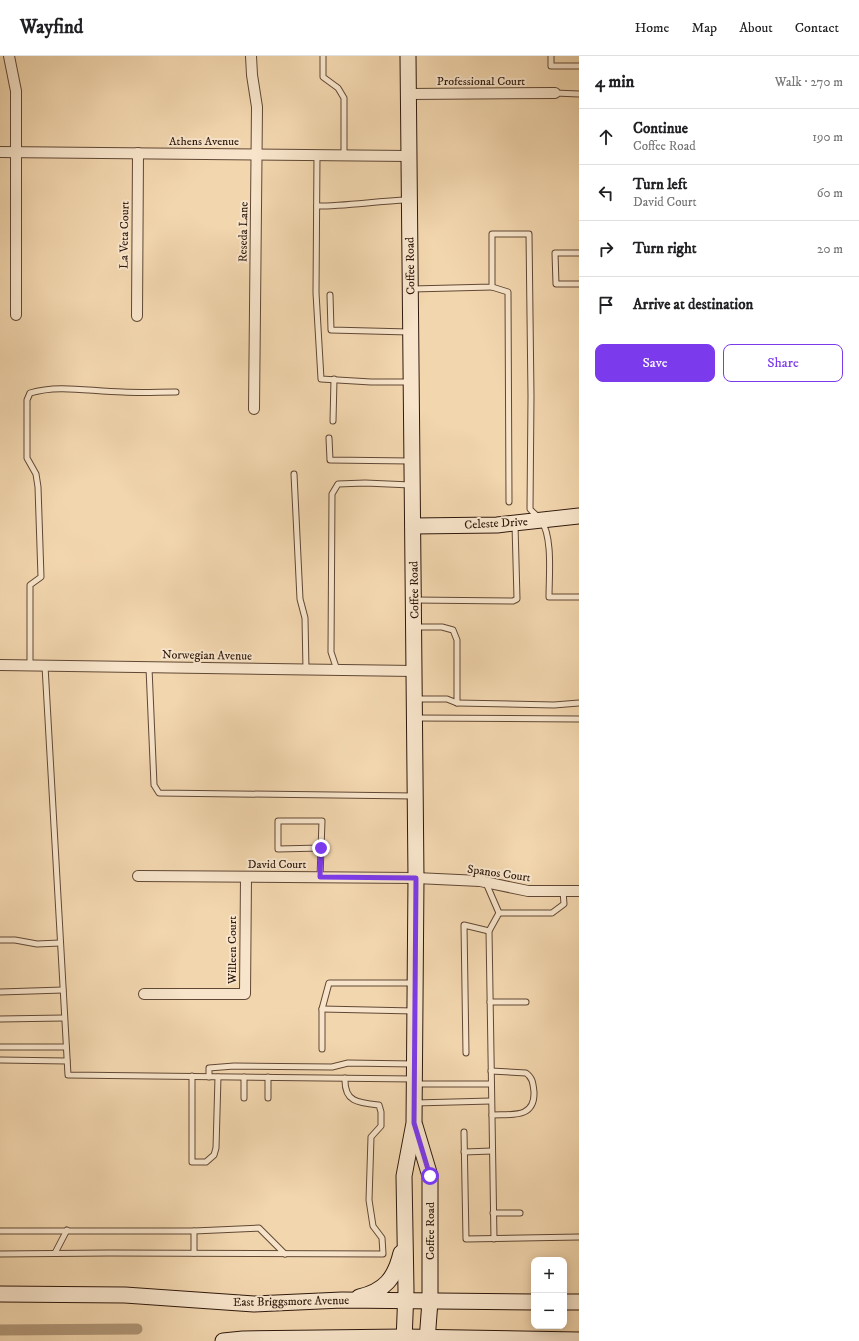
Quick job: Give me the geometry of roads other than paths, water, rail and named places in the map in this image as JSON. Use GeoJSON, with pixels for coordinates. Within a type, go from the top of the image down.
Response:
{"type":"FeatureCollection","features":[{"type":"Feature","properties":{"kind":"main road","name":"Coffee Road"},"geometry":{"type":"LineString","coordinates":[[404,1339],[406,1300],[404,1176],[414,1123],[416,878],[408,56]]}},
{"type":"Feature","properties":{"kind":"main road","name":"Celeste Drive"},"geometry":{"type":"LineString","coordinates":[[413,526],[515,523],[579,516]]}},
{"type":"Feature","properties":{"kind":"main road","name":"Coffee Road"},"geometry":{"type":"LineString","coordinates":[[414,1123],[430,1176],[430,1301],[427,1339]]}},
{"type":"Feature","properties":{"kind":"main road"},"geometry":{"type":"LineString","coordinates":[[342,1300],[371,1294],[390,1281],[398,1264],[405,1238]]}},
{"type":"Feature","properties":{"kind":"main road","name":"East Briggsmore Avenue"},"geometry":{"type":"LineString","coordinates":[[0,1294],[124,1295],[254,1304],[342,1300],[531,1302]]}},
{"type":"Feature","properties":{"kind":"main road"},"geometry":{"type":"LineString","coordinates":[[567,1302],[579,1302]]}},
{"type":"Feature","properties":{"kind":"main road"},"geometry":{"type":"LineString","coordinates":[[224,1341],[243,1339],[579,1340]]}},
{"type":"Feature","properties":{"kind":"street"},"geometry":{"type":"LineString","coordinates":[[9,56],[16,91],[16,315]]}},
{"type":"Feature","properties":{"kind":"street","name":"Reseda Lane"},"geometry":{"type":"LineString","coordinates":[[251,56],[252,75],[257,107],[254,409]]}},
{"type":"Feature","properties":{"kind":"street","name":"Professional Court"},"geometry":{"type":"LineString","coordinates":[[408,94],[555,93]]}},
{"type":"Feature","properties":{"kind":"street","name":"Athens Avenue"},"geometry":{"type":"LineString","coordinates":[[0,152],[408,156]]}},
{"type":"Feature","properties":{"kind":"street","name":"La Veta Court"},"geometry":{"type":"LineString","coordinates":[[137,316],[138,153]]}},
{"type":"Feature","properties":{"kind":"street","name":"Norwegian Avenue"},"geometry":{"type":"LineString","coordinates":[[0,666],[414,671]]}},
{"type":"Feature","properties":{"kind":"street","name":"David Court"},"geometry":{"type":"LineString","coordinates":[[138,876],[416,878]]}},
{"type":"Feature","properties":{"kind":"street","name":"Willeen Court"},"geometry":{"type":"LineString","coordinates":[[144,994],[245,994],[246,877]]}},
{"type":"Feature","properties":{"kind":"street","name":"Spanos Court"},"geometry":{"type":"LineString","coordinates":[[416,878],[480,881],[528,891],[579,891]]}},
{"type":"Feature","properties":{"kind":"lane"},"geometry":{"type":"LineString","coordinates":[[323,56],[323,77],[338,88],[344,98],[344,156]]}},
{"type":"Feature","properties":{"kind":"lane"},"geometry":{"type":"LineString","coordinates":[[551,56],[551,66],[579,66]]}},
{"type":"Feature","properties":{"kind":"lane"},"geometry":{"type":"LineString","coordinates":[[555,93],[579,94]]}},
{"type":"Feature","properties":{"kind":"lane"},"geometry":{"type":"LineString","coordinates":[[317,155],[316,293],[321,378],[370,382],[411,382]]}},
{"type":"Feature","properties":{"kind":"lane"},"geometry":{"type":"LineString","coordinates":[[317,206],[338,206],[381,201],[409,200]]}},
{"type":"Feature","properties":{"kind":"lane"},"geometry":{"type":"LineString","coordinates":[[492,287],[492,234],[529,234],[531,396],[530,509],[542,521],[547,537],[549,552],[549,597],[579,597]]}},
{"type":"Feature","properties":{"kind":"lane"},"geometry":{"type":"LineString","coordinates":[[579,253],[555,253],[556,284],[579,284]]}},
{"type":"Feature","properties":{"kind":"lane"},"geometry":{"type":"LineString","coordinates":[[410,289],[492,287],[508,292],[509,502]]}},
{"type":"Feature","properties":{"kind":"lane"},"geometry":{"type":"LineString","coordinates":[[330,295],[331,330],[410,332]]}},
{"type":"Feature","properties":{"kind":"lane"},"geometry":{"type":"LineString","coordinates":[[333,421],[334,379]]}},
{"type":"Feature","properties":{"kind":"lane"},"geometry":{"type":"LineString","coordinates":[[30,666],[30,585],[41,577],[38,487],[36,474],[27,458],[27,400],[30,393],[43,389],[67,388],[123,392],[176,392]]}},
{"type":"Feature","properties":{"kind":"lane"},"geometry":{"type":"LineString","coordinates":[[329,438],[330,460],[412,462]]}},
{"type":"Feature","properties":{"kind":"lane"},"geometry":{"type":"LineString","coordinates":[[294,474],[300,599],[305,618],[306,670]]}},
{"type":"Feature","properties":{"kind":"lane"},"geometry":{"type":"LineString","coordinates":[[337,670],[331,652],[332,494],[338,484],[365,483],[412,485]]}},
{"type":"Feature","properties":{"kind":"lane"},"geometry":{"type":"LineString","coordinates":[[414,600],[517,599],[515,523]]}},
{"type":"Feature","properties":{"kind":"lane"},"geometry":{"type":"LineString","coordinates":[[414,627],[442,627],[453,630],[457,640],[457,703]]}},
{"type":"Feature","properties":{"kind":"lane"},"geometry":{"type":"LineString","coordinates":[[45,666],[68,1075],[345,1078],[491,1084]]}},
{"type":"Feature","properties":{"kind":"lane"},"geometry":{"type":"LineString","coordinates":[[149,668],[154,785],[159,794],[415,796]]}},
{"type":"Feature","properties":{"kind":"lane"},"geometry":{"type":"LineString","coordinates":[[415,699],[447,699],[457,703],[554,705],[579,703]]}},
{"type":"Feature","properties":{"kind":"lane"},"geometry":{"type":"LineString","coordinates":[[415,718],[579,719]]}},
{"type":"Feature","properties":{"kind":"lane"},"geometry":{"type":"LineString","coordinates":[[320,877],[322,821],[278,821],[278,848],[321,848]]}},
{"type":"Feature","properties":{"kind":"lane"},"geometry":{"type":"LineString","coordinates":[[486,883],[499,913]]}},
{"type":"Feature","properties":{"kind":"lane"},"geometry":{"type":"LineString","coordinates":[[499,913],[552,913],[564,904],[563,890]]}},
{"type":"Feature","properties":{"kind":"lane"},"geometry":{"type":"LineString","coordinates":[[494,1238],[489,931],[499,913]]}},
{"type":"Feature","properties":{"kind":"lane"},"geometry":{"type":"LineString","coordinates":[[466,1053],[464,925],[489,931]]}},
{"type":"Feature","properties":{"kind":"lane"},"geometry":{"type":"LineString","coordinates":[[0,940],[37,944],[60,943]]}},
{"type":"Feature","properties":{"kind":"lane"},"geometry":{"type":"LineString","coordinates":[[322,1048],[322,1009],[329,983],[415,983]]}},
{"type":"Feature","properties":{"kind":"lane"},"geometry":{"type":"LineString","coordinates":[[0,992],[63,990]]}},
{"type":"Feature","properties":{"kind":"lane"},"geometry":{"type":"LineString","coordinates":[[490,1002],[526,1002]]}},
{"type":"Feature","properties":{"kind":"lane"},"geometry":{"type":"LineString","coordinates":[[322,1009],[415,1011]]}},
{"type":"Feature","properties":{"kind":"lane"},"geometry":{"type":"LineString","coordinates":[[0,1019],[64,1018]]}},
{"type":"Feature","properties":{"kind":"lane"},"geometry":{"type":"LineString","coordinates":[[0,1047],[66,1047]]}},
{"type":"Feature","properties":{"kind":"lane"},"geometry":{"type":"LineString","coordinates":[[0,1060],[67,1061]]}},
{"type":"Feature","properties":{"kind":"lane"},"geometry":{"type":"LineString","coordinates":[[209,1077],[209,1068],[234,1066],[332,1067],[348,1064],[415,1064]]}},
{"type":"Feature","properties":{"kind":"lane"},"geometry":{"type":"LineString","coordinates":[[491,1071],[526,1073],[532,1080],[534,1100],[531,1108],[524,1112],[492,1116]]}},
{"type":"Feature","properties":{"kind":"lane"},"geometry":{"type":"LineString","coordinates":[[192,1076],[192,1162],[206,1162],[214,1155],[216,1148],[218,1077]]}},
{"type":"Feature","properties":{"kind":"lane"},"geometry":{"type":"LineString","coordinates":[[244,1077],[244,1098]]}},
{"type":"Feature","properties":{"kind":"lane"},"geometry":{"type":"LineString","coordinates":[[268,1077],[268,1098]]}},
{"type":"Feature","properties":{"kind":"lane"},"geometry":{"type":"LineString","coordinates":[[0,1254],[382,1254],[382,1238],[373,1226],[369,1200],[371,1137],[382,1126],[381,1112],[379,1105],[357,1101],[348,1096],[345,1090],[345,1078]]}},
{"type":"Feature","properties":{"kind":"lane"},"geometry":{"type":"LineString","coordinates":[[414,1103],[491,1101]]}},
{"type":"Feature","properties":{"kind":"lane"},"geometry":{"type":"LineString","coordinates":[[464,1132],[466,1239],[579,1237]]}},
{"type":"Feature","properties":{"kind":"lane"},"geometry":{"type":"LineString","coordinates":[[464,1152],[492,1151]]}},
{"type":"Feature","properties":{"kind":"lane"},"geometry":{"type":"LineString","coordinates":[[493,1213],[520,1213]]}},
{"type":"Feature","properties":{"kind":"lane"},"geometry":{"type":"LineString","coordinates":[[0,1231],[194,1231],[259,1228],[285,1254]]}},
{"type":"Feature","properties":{"kind":"lane"},"geometry":{"type":"LineString","coordinates":[[55,1254],[67,1230]]}},
{"type":"Feature","properties":{"kind":"lane"},"geometry":{"type":"LineString","coordinates":[[194,1231],[194,1253]]}},
{"type":"Feature","properties":{"kind":"waterway"},"geometry":{"type":"LineString","coordinates":[[0,1330],[137,1329]]}}]}
